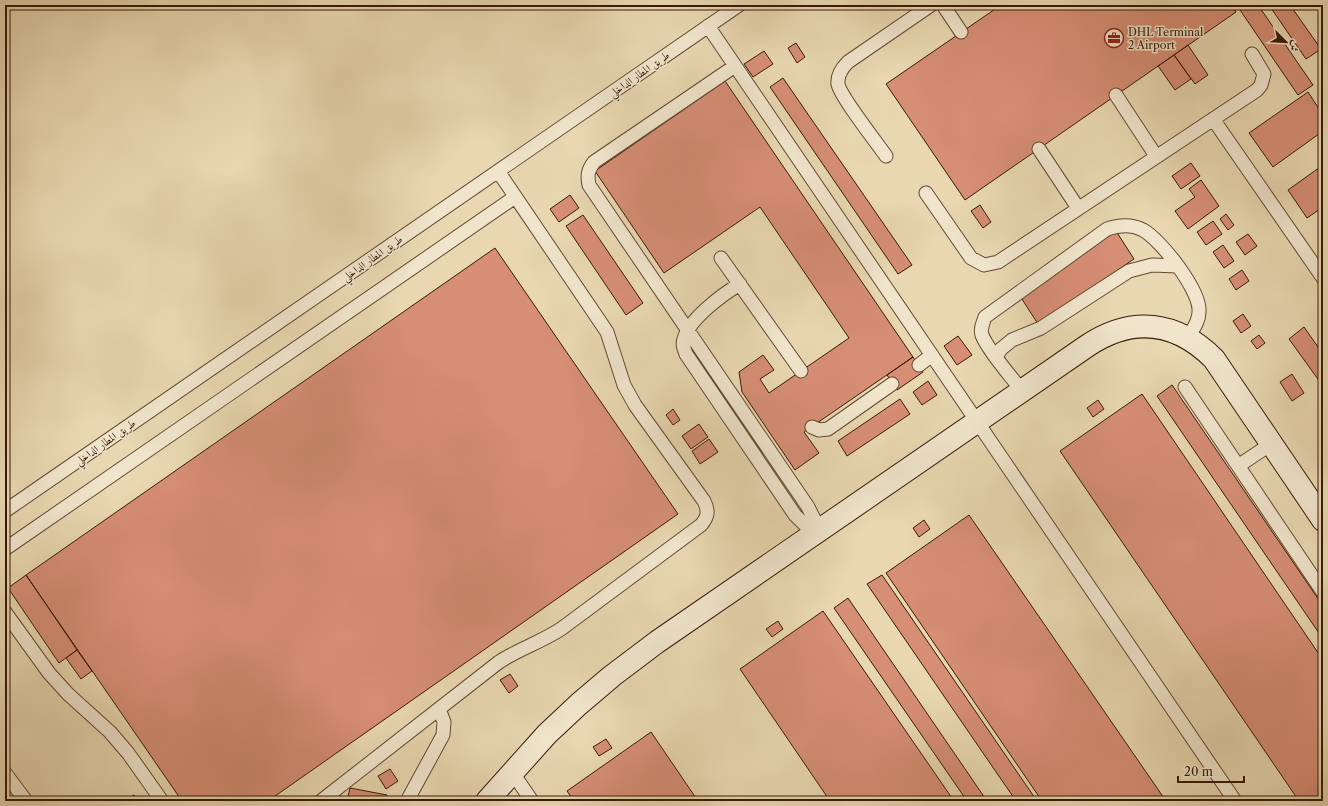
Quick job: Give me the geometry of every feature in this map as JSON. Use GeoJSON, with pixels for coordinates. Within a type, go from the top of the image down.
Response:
{"type":"FeatureCollection","features":[{"type":"Feature","properties":{"kind":"street"},"geometry":{"type":"LineString","coordinates":[[487,801],[547,734],[579,704],[612,676],[657,642],[1100,337],[1114,331],[1128,327],[1158,327],[1173,330],[1188,337],[1202,347],[1214,359],[1323,520]]}},
{"type":"Feature","properties":{"kind":"lane","name":"طريق المطار الداخلي"},"geometry":{"type":"LineString","coordinates":[[5,511],[739,5]]}},
{"type":"Feature","properties":{"kind":"lane"},"geometry":{"type":"LineString","coordinates":[[886,156],[840,91],[839,75],[842,67],[848,62],[931,5]]}},
{"type":"Feature","properties":{"kind":"lane"},"geometry":{"type":"LineString","coordinates":[[943,5],[961,32]]}},
{"type":"Feature","properties":{"kind":"lane"},"geometry":{"type":"LineString","coordinates":[[708,26],[1235,801]]}},
{"type":"Feature","properties":{"kind":"lane"},"geometry":{"type":"LineString","coordinates":[[926,193],[971,258],[984,265],[998,262],[1213,119],[1261,85],[1264,74],[1252,54]]}},
{"type":"Feature","properties":{"kind":"lane"},"geometry":{"type":"LineString","coordinates":[[687,331],[589,185],[588,172],[594,162],[735,66]]}},
{"type":"Feature","properties":{"kind":"lane"},"geometry":{"type":"LineString","coordinates":[[1116,95],[1156,156]]}},
{"type":"Feature","properties":{"kind":"lane"},"geometry":{"type":"LineString","coordinates":[[1213,119],[1323,278]]}},
{"type":"Feature","properties":{"kind":"lane"},"geometry":{"type":"LineString","coordinates":[[1039,149],[1078,208]]}},
{"type":"Feature","properties":{"kind":"lane"},"geometry":{"type":"LineString","coordinates":[[321,801],[514,652],[546,638],[561,629],[701,525],[707,518],[708,509],[704,501],[635,405],[624,385],[607,332],[498,171]]}},
{"type":"Feature","properties":{"kind":"lane"},"geometry":{"type":"LineString","coordinates":[[5,549],[515,197]]}},
{"type":"Feature","properties":{"kind":"lane"},"geometry":{"type":"LineString","coordinates":[[1022,391],[996,357],[982,334],[982,325],[985,317],[1107,229],[1118,226],[1130,226],[1142,230],[1163,248],[1177,266],[1194,290],[1200,312],[1197,323],[1188,337]]}},
{"type":"Feature","properties":{"kind":"lane"},"geometry":{"type":"LineString","coordinates":[[721,258],[801,371]]}},
{"type":"Feature","properties":{"kind":"lane"},"geometry":{"type":"LineString","coordinates":[[996,357],[1001,349],[1012,340],[1041,328],[1129,271],[1152,265],[1177,266]]}},
{"type":"Feature","properties":{"kind":"lane"},"geometry":{"type":"LineString","coordinates":[[740,284],[709,306],[687,331],[683,339],[686,354],[795,515],[807,527],[817,532]]}},
{"type":"Feature","properties":{"kind":"lane"},"geometry":{"type":"LineString","coordinates":[[919,365],[932,355]]}},
{"type":"Feature","properties":{"kind":"lane"},"geometry":{"type":"LineString","coordinates":[[812,427],[819,430],[828,428],[892,384]]}},
{"type":"Feature","properties":{"kind":"lane"},"geometry":{"type":"LineString","coordinates":[[1186,387],[1323,592]]}},
{"type":"Feature","properties":{"kind":"lane"},"geometry":{"type":"LineString","coordinates":[[1238,466],[1271,444]]}},
{"type":"Feature","properties":{"kind":"lane"},"geometry":{"type":"LineString","coordinates":[[5,612],[49,673],[68,694],[110,732],[128,753],[162,801]]}},
{"type":"Feature","properties":{"kind":"lane"},"geometry":{"type":"LineString","coordinates":[[407,801],[443,735],[444,722],[439,709]]}},
{"type":"Feature","properties":{"kind":"lane"},"geometry":{"type":"LineString","coordinates":[[512,772],[532,801]]}},
{"type":"Feature","properties":{"kind":"lane"},"geometry":{"type":"LineString","coordinates":[[5,773],[26,801]]}},
{"type":"Feature","properties":{"kind":"building"},"geometry":{"type":"Polygon","coordinates":[[[1001,5],[1232,5],[1236,12],[965,200],[886,84],[1001,5]]]}},
{"type":"Feature","properties":{"kind":"building"},"geometry":{"type":"Polygon","coordinates":[[[1248,5],[1258,5],[1313,85],[1298,95],[1240,10],[1248,5]]]}},
{"type":"Feature","properties":{"kind":"building"},"geometry":{"type":"Polygon","coordinates":[[[1275,5],[1290,5],[1321,49],[1306,59],[1271,8],[1275,5]]]}},
{"type":"Feature","properties":{"kind":"building"},"geometry":{"type":"Polygon","coordinates":[[[796,43],[805,57],[797,63],[788,48],[796,43]]]}},
{"type":"Feature","properties":{"kind":"building"},"geometry":{"type":"Polygon","coordinates":[[[1188,45],[1208,75],[1195,84],[1174,55],[1188,45]]]}},
{"type":"Feature","properties":{"kind":"building"},"geometry":{"type":"Polygon","coordinates":[[[764,51],[773,64],[753,77],[744,64],[764,51]]]}},
{"type":"Feature","properties":{"kind":"building"},"geometry":{"type":"Polygon","coordinates":[[[1174,55],[1191,79],[1175,90],[1158,66],[1174,55]]]}},
{"type":"Feature","properties":{"kind":"building"},"geometry":{"type":"Polygon","coordinates":[[[783,78],[912,265],[898,274],[770,87],[783,78]]]}},
{"type":"Feature","properties":{"kind":"building"},"geometry":{"type":"Polygon","coordinates":[[[725,81],[913,357],[804,432],[819,453],[795,470],[742,392],[739,372],[763,355],[774,370],[760,379],[769,393],[849,338],[760,207],[664,273],[595,171],[725,81]]]}},
{"type":"Feature","properties":{"kind":"building"},"geometry":{"type":"Polygon","coordinates":[[[1308,92],[1323,115],[1323,131],[1273,167],[1249,133],[1308,92]]]}},
{"type":"Feature","properties":{"kind":"building"},"geometry":{"type":"Polygon","coordinates":[[[1191,163],[1200,176],[1181,189],[1172,176],[1191,163]]]}},
{"type":"Feature","properties":{"kind":"building"},"geometry":{"type":"Polygon","coordinates":[[[1323,165],[1323,207],[1307,218],[1288,190],[1323,165]]]}},
{"type":"Feature","properties":{"kind":"building"},"geometry":{"type":"Polygon","coordinates":[[[1201,180],[1219,206],[1188,229],[1175,211],[1195,197],[1189,189],[1201,180]]]}},
{"type":"Feature","properties":{"kind":"building"},"geometry":{"type":"Polygon","coordinates":[[[570,195],[579,208],[559,222],[550,209],[570,195]]]}},
{"type":"Feature","properties":{"kind":"building"},"geometry":{"type":"Polygon","coordinates":[[[980,205],[991,222],[983,228],[971,211],[980,205]]]}},
{"type":"Feature","properties":{"kind":"building"},"geometry":{"type":"Polygon","coordinates":[[[1226,214],[1234,225],[1228,230],[1220,219],[1226,214]]]}},
{"type":"Feature","properties":{"kind":"building"},"geometry":{"type":"Polygon","coordinates":[[[583,215],[643,303],[626,315],[566,226],[583,215]]]}},
{"type":"Feature","properties":{"kind":"building"},"geometry":{"type":"Polygon","coordinates":[[[1213,221],[1222,234],[1206,245],[1197,232],[1213,221]]]}},
{"type":"Feature","properties":{"kind":"building"},"geometry":{"type":"Polygon","coordinates":[[[1116,231],[1134,259],[1038,324],[1020,296],[1116,231]]]}},
{"type":"Feature","properties":{"kind":"building"},"geometry":{"type":"Polygon","coordinates":[[[1248,234],[1257,246],[1245,255],[1236,242],[1248,234]]]}},
{"type":"Feature","properties":{"kind":"building"},"geometry":{"type":"Polygon","coordinates":[[[1223,245],[1234,261],[1224,268],[1213,252],[1223,245]]]}},
{"type":"Feature","properties":{"kind":"building"},"geometry":{"type":"Polygon","coordinates":[[[495,248],[678,514],[268,801],[182,801],[26,575],[495,248]]]}},
{"type":"Feature","properties":{"kind":"building"},"geometry":{"type":"Polygon","coordinates":[[[1242,270],[1249,281],[1236,290],[1229,279],[1242,270]]]}},
{"type":"Feature","properties":{"kind":"building"},"geometry":{"type":"Polygon","coordinates":[[[1243,314],[1251,326],[1241,333],[1233,321],[1243,314]]]}},
{"type":"Feature","properties":{"kind":"building"},"geometry":{"type":"Polygon","coordinates":[[[1304,327],[1323,354],[1323,379],[1320,382],[1289,339],[1304,327]]]}},
{"type":"Feature","properties":{"kind":"building"},"geometry":{"type":"Polygon","coordinates":[[[1259,335],[1265,343],[1257,349],[1251,341],[1259,335]]]}},
{"type":"Feature","properties":{"kind":"building"},"geometry":{"type":"Polygon","coordinates":[[[958,336],[972,355],[957,365],[944,346],[958,336]]]}},
{"type":"Feature","properties":{"kind":"building"},"geometry":{"type":"Polygon","coordinates":[[[913,357],[923,372],[897,390],[887,375],[913,357]]]}},
{"type":"Feature","properties":{"kind":"building"},"geometry":{"type":"Polygon","coordinates":[[[1292,374],[1304,393],[1292,401],[1280,382],[1292,374]]]}},
{"type":"Feature","properties":{"kind":"building"},"geometry":{"type":"Polygon","coordinates":[[[928,381],[937,395],[922,405],[913,392],[928,381]]]}},
{"type":"Feature","properties":{"kind":"building"},"geometry":{"type":"Polygon","coordinates":[[[1172,385],[1323,606],[1323,639],[1157,396],[1172,385]]]}},
{"type":"Feature","properties":{"kind":"building"},"geometry":{"type":"Polygon","coordinates":[[[1142,394],[1323,660],[1323,801],[1299,801],[1060,451],[1142,394]]]}},
{"type":"Feature","properties":{"kind":"building"},"geometry":{"type":"Polygon","coordinates":[[[900,399],[910,414],[847,456],[838,441],[900,399]]]}},
{"type":"Feature","properties":{"kind":"building"},"geometry":{"type":"Polygon","coordinates":[[[1098,400],[1104,409],[1093,417],[1087,408],[1098,400]]]}},
{"type":"Feature","properties":{"kind":"building"},"geometry":{"type":"Polygon","coordinates":[[[673,409],[680,420],[673,425],[666,415],[673,409]]]}},
{"type":"Feature","properties":{"kind":"building"},"geometry":{"type":"Polygon","coordinates":[[[699,424],[708,437],[691,449],[682,436],[699,424]]]}},
{"type":"Feature","properties":{"kind":"building"},"geometry":{"type":"Polygon","coordinates":[[[709,439],[718,452],[700,464],[692,451],[709,439]]]}},
{"type":"Feature","properties":{"kind":"building"},"geometry":{"type":"Polygon","coordinates":[[[969,515],[1166,801],[1042,801],[886,573],[969,515]]]}},
{"type":"Feature","properties":{"kind":"building"},"geometry":{"type":"Polygon","coordinates":[[[924,520],[930,529],[919,537],[913,528],[924,520]]]}},
{"type":"Feature","properties":{"kind":"building"},"geometry":{"type":"Polygon","coordinates":[[[26,575],[77,650],[59,663],[8,588],[26,575]]]}},
{"type":"Feature","properties":{"kind":"building"},"geometry":{"type":"Polygon","coordinates":[[[882,575],[1037,801],[1016,801],[867,584],[882,575]]]}},
{"type":"Feature","properties":{"kind":"building"},"geometry":{"type":"Polygon","coordinates":[[[848,598],[987,801],[967,801],[834,608],[848,598]]]}},
{"type":"Feature","properties":{"kind":"building"},"geometry":{"type":"Polygon","coordinates":[[[823,611],[954,801],[830,801],[740,669],[823,611]]]}},
{"type":"Feature","properties":{"kind":"building"},"geometry":{"type":"Polygon","coordinates":[[[778,621],[783,629],[772,637],[766,629],[778,621]]]}},
{"type":"Feature","properties":{"kind":"building"},"geometry":{"type":"Polygon","coordinates":[[[77,650],[92,671],[81,679],[66,658],[77,650]]]}},
{"type":"Feature","properties":{"kind":"building"},"geometry":{"type":"Polygon","coordinates":[[[510,674],[518,686],[509,693],[500,680],[510,674]]]}},
{"type":"Feature","properties":{"kind":"building"},"geometry":{"type":"Polygon","coordinates":[[[651,732],[698,801],[574,801],[567,791],[651,732]]]}},
{"type":"Feature","properties":{"kind":"building"},"geometry":{"type":"Polygon","coordinates":[[[606,739],[612,748],[599,756],[593,747],[606,739]]]}},
{"type":"Feature","properties":{"kind":"building"},"geometry":{"type":"Polygon","coordinates":[[[390,769],[398,781],[386,789],[378,776],[390,769]]]}},
{"type":"Feature","properties":{"kind":"building"},"geometry":{"type":"Polygon","coordinates":[[[350,788],[387,795],[385,801],[347,801],[350,788]]]}},
{"type":"Feature","properties":{"kind":"building"},"geometry":{"type":"Polygon","coordinates":[[[134,795],[138,801],[125,801],[134,795]]]}},
{"type":"Feature","properties":{"kind":"place","name":"DHL Terminal 2 Airport"},"geometry":{"type":"Point","coordinates":[1114,38]}}]}
